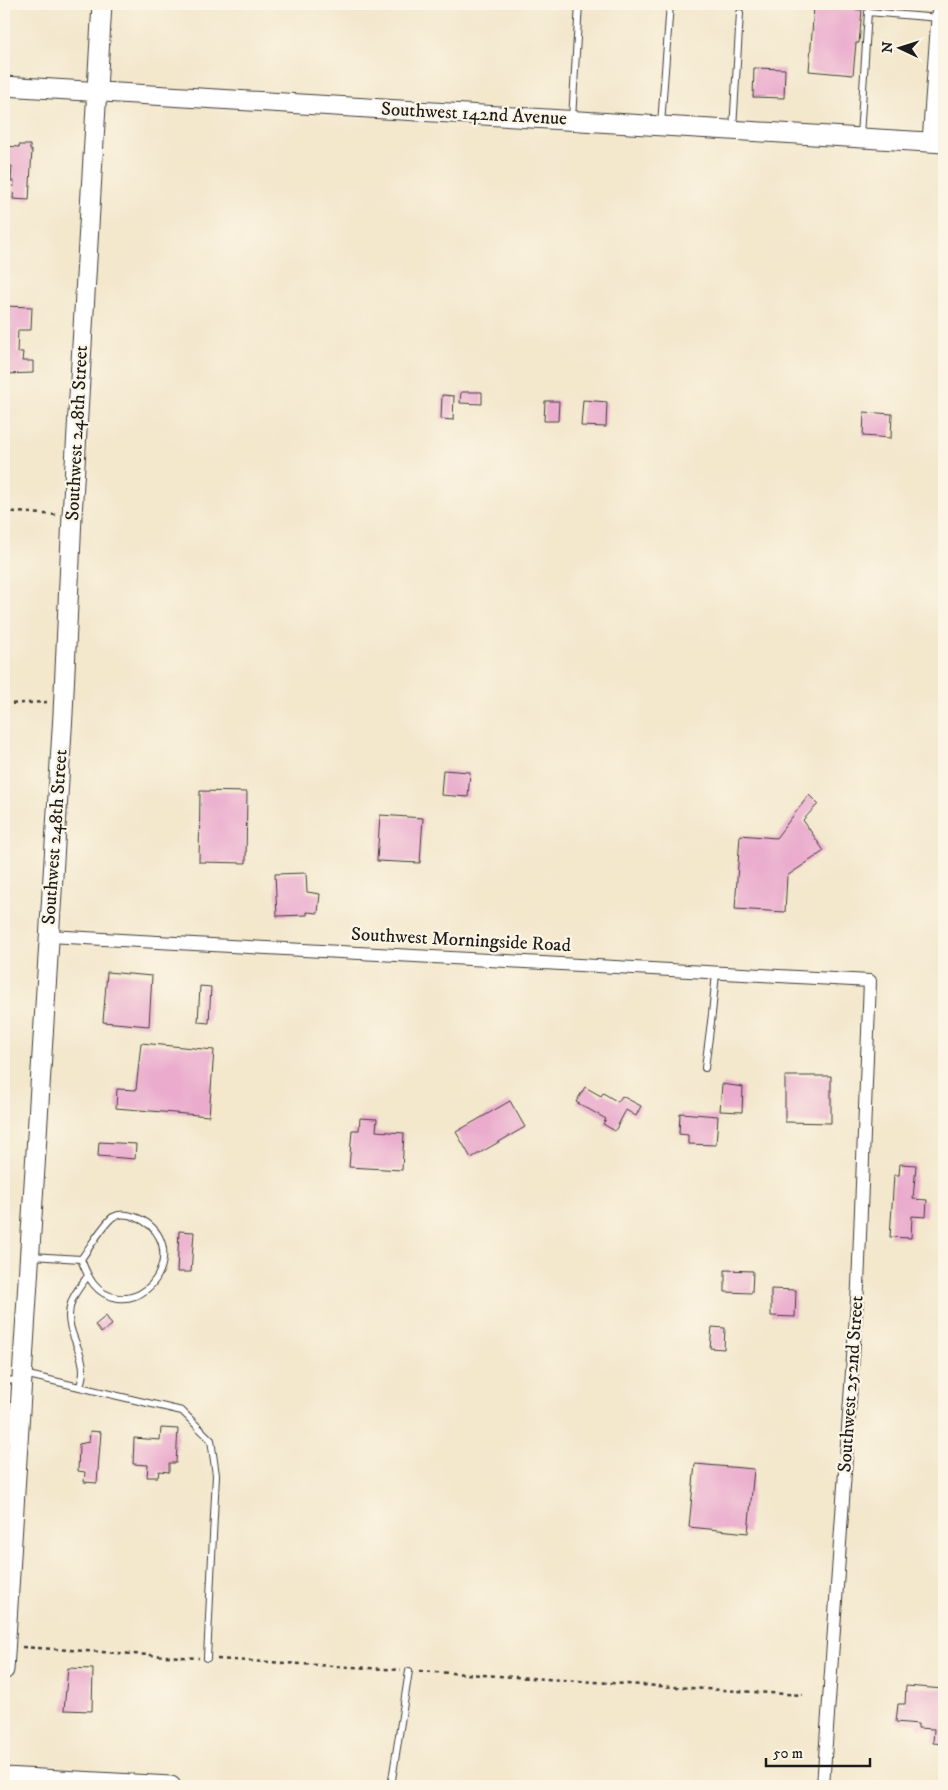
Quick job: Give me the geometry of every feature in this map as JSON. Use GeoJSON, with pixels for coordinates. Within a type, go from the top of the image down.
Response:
{"type":"FeatureCollection","features":[{"type":"Feature","properties":{"kind":"street","name":"Southwest 248th Street"},"geometry":{"type":"LineString","coordinates":[[4,1670],[6,1604],[23,1377],[64,701],[72,516],[102,4]]}},
{"type":"Feature","properties":{"kind":"street"},"geometry":{"type":"LineString","coordinates":[[938,142],[942,11]]}},
{"type":"Feature","properties":{"kind":"street","name":"Southwest 142nd Avenue"},"geometry":{"type":"LineString","coordinates":[[4,86],[938,142]]}},
{"type":"Feature","properties":{"kind":"street","name":"Southwest Morningside Road"},"geometry":{"type":"LineString","coordinates":[[49,936],[870,981]]}},
{"type":"Feature","properties":{"kind":"street","name":"Southwest 252nd Street"},"geometry":{"type":"LineString","coordinates":[[823,1786],[858,1286],[870,981]]}},
{"type":"Feature","properties":{"kind":"street"},"geometry":{"type":"LineString","coordinates":[[4,1777],[171,1786]]}},
{"type":"Feature","properties":{"kind":"lane"},"geometry":{"type":"LineString","coordinates":[[572,120],[579,4]]}},
{"type":"Feature","properties":{"kind":"lane"},"geometry":{"type":"LineString","coordinates":[[661,125],[670,4]]}},
{"type":"Feature","properties":{"kind":"lane"},"geometry":{"type":"LineString","coordinates":[[860,138],[868,12],[942,11]]}},
{"type":"Feature","properties":{"kind":"lane"},"geometry":{"type":"LineString","coordinates":[[733,130],[740,13]]}},
{"type":"Feature","properties":{"kind":"lane"},"geometry":{"type":"LineString","coordinates":[[705,1068],[716,973]]}},
{"type":"Feature","properties":{"kind":"lane"},"geometry":{"type":"LineString","coordinates":[[120,1214],[145,1220],[154,1227],[160,1238],[164,1254],[161,1270],[145,1292],[126,1298],[112,1297],[97,1288],[87,1277],[81,1259],[111,1218],[120,1214]]}},
{"type":"Feature","properties":{"kind":"lane"},"geometry":{"type":"LineString","coordinates":[[30,1256],[81,1259]]}},
{"type":"Feature","properties":{"kind":"lane"},"geometry":{"type":"LineString","coordinates":[[80,1387],[83,1372],[82,1360],[72,1332],[70,1313],[75,1294],[87,1277]]}},
{"type":"Feature","properties":{"kind":"lane"},"geometry":{"type":"LineString","coordinates":[[4,1380],[23,1377],[80,1387],[182,1410],[211,1440],[216,1475],[208,1658]]}},
{"type":"Feature","properties":{"kind":"lane"},"geometry":{"type":"LineString","coordinates":[[391,1786],[410,1670]]}},
{"type":"Feature","properties":{"kind":"path"},"geometry":{"type":"LineString","coordinates":[[4,512],[72,516]]}},
{"type":"Feature","properties":{"kind":"path"},"geometry":{"type":"LineString","coordinates":[[4,704],[64,701]]}},
{"type":"Feature","properties":{"kind":"building"},"geometry":{"type":"Polygon","coordinates":[[[814,7],[862,10],[859,43],[856,43],[853,75],[809,71],[814,7]]]}},
{"type":"Feature","properties":{"kind":"building"},"geometry":{"type":"Polygon","coordinates":[[[754,68],[785,69],[784,98],[753,97],[754,68]]]}},
{"type":"Feature","properties":{"kind":"building"},"geometry":{"type":"Polygon","coordinates":[[[19,145],[30,145],[30,150],[32,150],[29,200],[13,199],[14,181],[11,181],[12,166],[4,166],[4,146],[19,147],[19,145]]]}},
{"type":"Feature","properties":{"kind":"building"},"geometry":{"type":"Polygon","coordinates":[[[4,306],[32,307],[31,330],[18,330],[17,352],[23,352],[22,361],[33,361],[33,373],[5,374],[4,306]]]}},
{"type":"Feature","properties":{"kind":"building"},"geometry":{"type":"Polygon","coordinates":[[[461,392],[482,392],[482,404],[460,403],[461,392]]]}},
{"type":"Feature","properties":{"kind":"building"},"geometry":{"type":"Polygon","coordinates":[[[442,395],[454,396],[453,420],[441,419],[442,395]]]}},
{"type":"Feature","properties":{"kind":"building"},"geometry":{"type":"Polygon","coordinates":[[[583,400],[607,402],[606,427],[581,426],[583,400]]]}},
{"type":"Feature","properties":{"kind":"building"},"geometry":{"type":"Polygon","coordinates":[[[545,401],[559,401],[558,421],[544,421],[545,401]]]}},
{"type":"Feature","properties":{"kind":"building"},"geometry":{"type":"Polygon","coordinates":[[[864,412],[892,414],[891,438],[863,436],[864,412]]]}},
{"type":"Feature","properties":{"kind":"building"},"geometry":{"type":"Polygon","coordinates":[[[443,770],[470,772],[468,797],[441,795],[443,770]]]}},
{"type":"Feature","properties":{"kind":"building"},"geometry":{"type":"Polygon","coordinates":[[[200,791],[247,792],[246,863],[199,862],[200,791]]]}},
{"type":"Feature","properties":{"kind":"building"},"geometry":{"type":"Polygon","coordinates":[[[809,795],[818,804],[803,820],[824,851],[787,876],[785,912],[735,909],[740,835],[776,838],[809,795]]]}},
{"type":"Feature","properties":{"kind":"building"},"geometry":{"type":"Polygon","coordinates":[[[380,815],[423,818],[420,863],[377,861],[380,815]]]}},
{"type":"Feature","properties":{"kind":"building"},"geometry":{"type":"Polygon","coordinates":[[[306,873],[307,892],[320,894],[318,913],[307,912],[307,915],[277,916],[275,874],[306,873]]]}},
{"type":"Feature","properties":{"kind":"building"},"geometry":{"type":"Polygon","coordinates":[[[107,972],[152,976],[149,1026],[103,1022],[107,972]]]}},
{"type":"Feature","properties":{"kind":"building"},"geometry":{"type":"Polygon","coordinates":[[[200,986],[211,987],[209,1023],[198,1022],[200,986]]]}},
{"type":"Feature","properties":{"kind":"building"},"geometry":{"type":"Polygon","coordinates":[[[141,1043],[214,1050],[209,1116],[116,1108],[117,1089],[136,1090],[141,1043]]]}},
{"type":"Feature","properties":{"kind":"building"},"geometry":{"type":"Polygon","coordinates":[[[785,1076],[831,1076],[831,1123],[785,1122],[785,1076]]]}},
{"type":"Feature","properties":{"kind":"building"},"geometry":{"type":"Polygon","coordinates":[[[722,1084],[743,1087],[742,1112],[720,1111],[722,1084]]]}},
{"type":"Feature","properties":{"kind":"building"},"geometry":{"type":"Polygon","coordinates":[[[585,1087],[601,1096],[603,1093],[618,1102],[622,1096],[641,1106],[636,1116],[626,1110],[615,1131],[603,1124],[606,1119],[576,1102],[585,1087]]]}},
{"type":"Feature","properties":{"kind":"building"},"geometry":{"type":"Polygon","coordinates":[[[510,1101],[525,1127],[471,1158],[456,1132],[510,1101]]]}},
{"type":"Feature","properties":{"kind":"building"},"geometry":{"type":"Polygon","coordinates":[[[680,1113],[718,1116],[716,1145],[688,1144],[688,1135],[679,1134],[680,1113]]]}},
{"type":"Feature","properties":{"kind":"building"},"geometry":{"type":"Polygon","coordinates":[[[360,1118],[377,1119],[376,1131],[404,1133],[402,1170],[349,1167],[352,1130],[359,1130],[360,1118]]]}},
{"type":"Feature","properties":{"kind":"building"},"geometry":{"type":"Polygon","coordinates":[[[99,1142],[136,1144],[135,1159],[98,1156],[99,1142]]]}},
{"type":"Feature","properties":{"kind":"building"},"geometry":{"type":"Polygon","coordinates":[[[900,1164],[916,1165],[913,1199],[927,1200],[926,1217],[912,1216],[911,1238],[890,1237],[894,1175],[899,1175],[900,1164]]]}},
{"type":"Feature","properties":{"kind":"building"},"geometry":{"type":"Polygon","coordinates":[[[179,1231],[194,1232],[191,1272],[177,1272],[179,1231]]]}},
{"type":"Feature","properties":{"kind":"building"},"geometry":{"type":"Polygon","coordinates":[[[725,1270],[753,1271],[752,1293],[725,1292],[725,1270]]]}},
{"type":"Feature","properties":{"kind":"building"},"geometry":{"type":"Polygon","coordinates":[[[771,1289],[796,1290],[795,1317],[771,1316],[771,1289]]]}},
{"type":"Feature","properties":{"kind":"building"},"geometry":{"type":"Polygon","coordinates":[[[106,1316],[112,1325],[101,1333],[95,1325],[106,1316]]]}},
{"type":"Feature","properties":{"kind":"building"},"geometry":{"type":"Polygon","coordinates":[[[712,1327],[725,1328],[724,1349],[710,1348],[712,1327]]]}},
{"type":"Feature","properties":{"kind":"building"},"geometry":{"type":"Polygon","coordinates":[[[161,1428],[178,1429],[176,1463],[169,1463],[169,1472],[159,1471],[158,1477],[147,1477],[148,1465],[133,1464],[134,1438],[160,1440],[161,1428]]]}},
{"type":"Feature","properties":{"kind":"building"},"geometry":{"type":"Polygon","coordinates":[[[90,1431],[101,1432],[97,1483],[84,1482],[85,1472],[78,1471],[79,1444],[89,1442],[90,1431]]]}},
{"type":"Feature","properties":{"kind":"building"},"geometry":{"type":"Polygon","coordinates":[[[695,1464],[754,1469],[748,1533],[689,1527],[695,1464]]]}},
{"type":"Feature","properties":{"kind":"building"},"geometry":{"type":"Polygon","coordinates":[[[68,1668],[93,1669],[92,1711],[64,1710],[68,1668]]]}},
{"type":"Feature","properties":{"kind":"building"},"geometry":{"type":"Polygon","coordinates":[[[906,1686],[944,1689],[944,1744],[933,1743],[934,1729],[918,1728],[918,1724],[896,1722],[898,1704],[905,1704],[906,1686]]]}}]}
